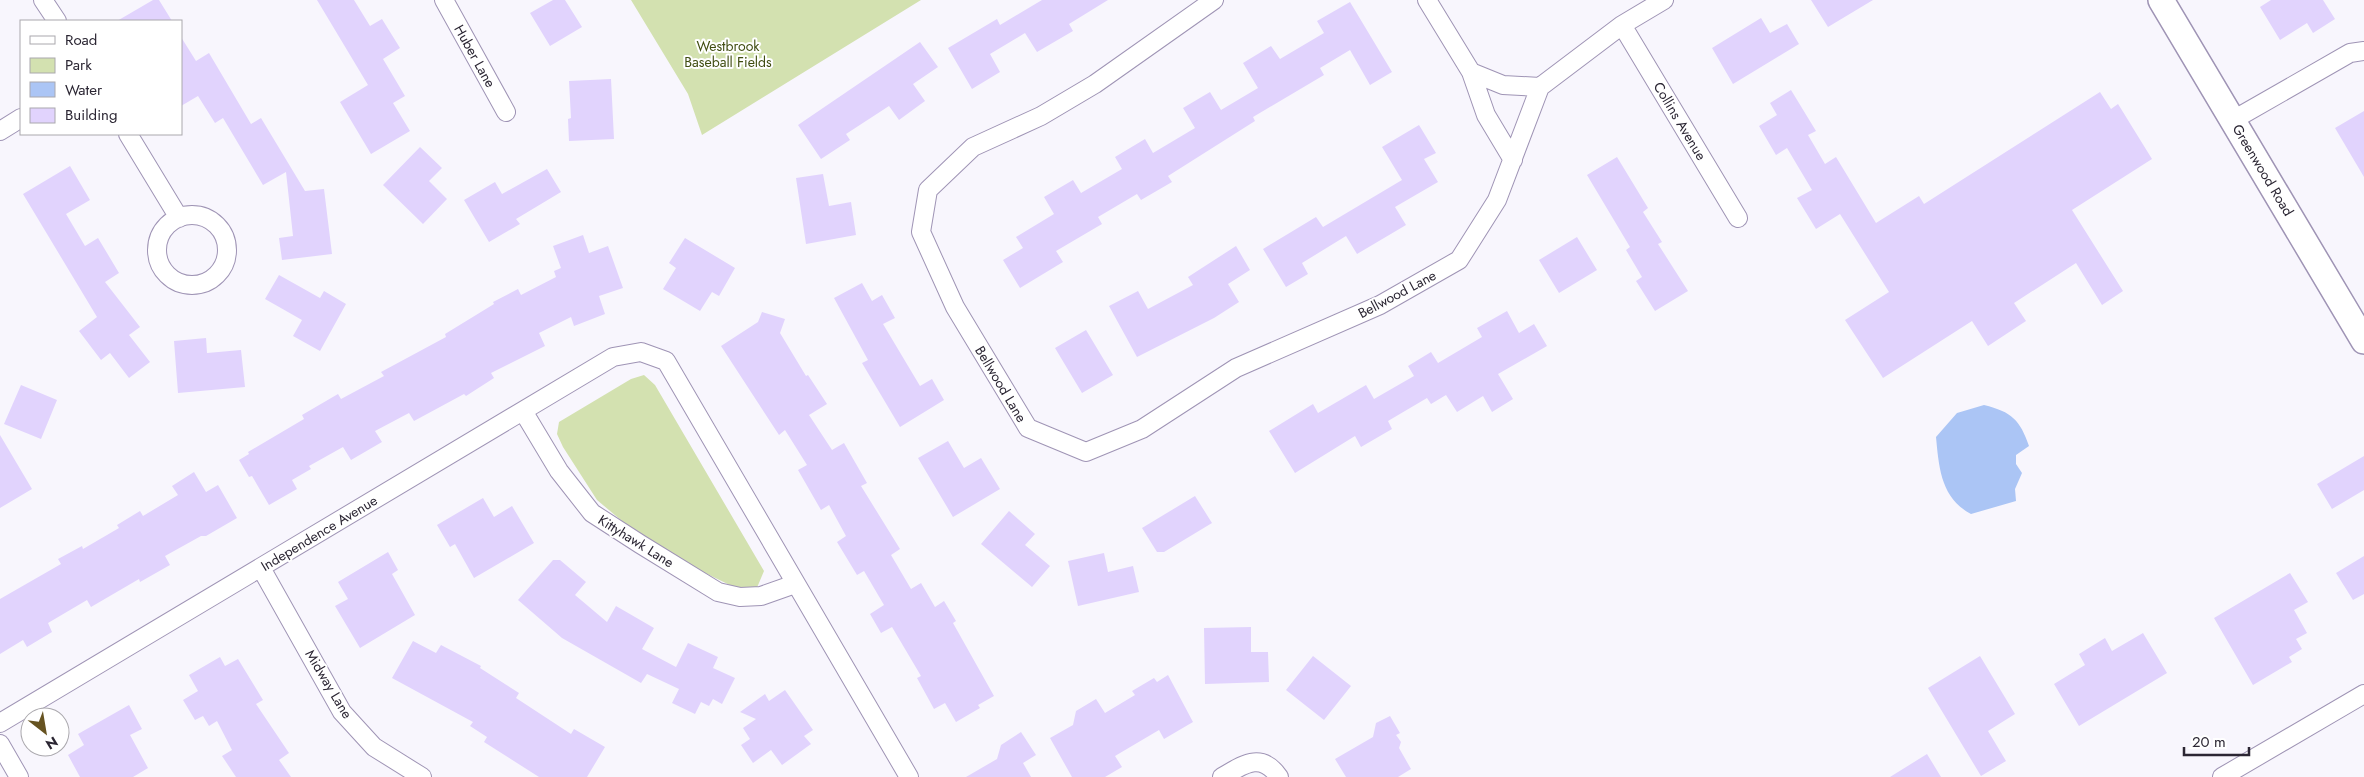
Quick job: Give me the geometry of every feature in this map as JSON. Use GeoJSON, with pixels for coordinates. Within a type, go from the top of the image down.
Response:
{"type":"FeatureCollection","features":[{"type":"Feature","properties":{"kind":"main road","name":"Greenwood Road"},"geometry":{"type":"LineString","coordinates":[[2161,0],[2361,330]]}},
{"type":"Feature","properties":{"kind":"street"},"geometry":{"type":"LineString","coordinates":[[43,0],[56,20]]}},
{"type":"Feature","properties":{"kind":"street","name":"Huber Lane"},"geometry":{"type":"LineString","coordinates":[[444,0],[506,112]]}},
{"type":"Feature","properties":{"kind":"street","name":"Bellwood Lane"},"geometry":{"type":"LineString","coordinates":[[1214,0],[1095,84],[1041,116],[973,147],[928,190],[921,232],[955,306],[1028,428],[1086,452],[1142,429],[1236,368],[1380,305],[1459,260],[1497,200],[1540,87]]}},
{"type":"Feature","properties":{"kind":"street"},"geometry":{"type":"LineString","coordinates":[[1427,0],[1471,72],[1486,115],[1513,160]]}},
{"type":"Feature","properties":{"kind":"street"},"geometry":{"type":"LineString","coordinates":[[1471,72],[1504,85],[1540,87],[1622,25],[1664,0]]}},
{"type":"Feature","properties":{"kind":"street","name":"Collins Avenue"},"geometry":{"type":"LineString","coordinates":[[1622,25],[1738,218]]}},
{"type":"Feature","properties":{"kind":"street"},"geometry":{"type":"LineString","coordinates":[[2233,120],[2350,52],[2364,52]]}},
{"type":"Feature","properties":{"kind":"street"},"geometry":{"type":"LineString","coordinates":[[0,131],[20,119]]}},
{"type":"Feature","properties":{"kind":"street"},"geometry":{"type":"LineString","coordinates":[[129,135],[179,218]]}},
{"type":"Feature","properties":{"kind":"street"},"geometry":{"type":"LineString","coordinates":[[190,215],[202,216],[212,221],[226,239],[227,255],[221,271],[213,279],[203,284],[191,286],[179,283],[169,277],[162,268],[157,256],[157,244],[161,233],[169,224],[179,218],[190,215]]}},
{"type":"Feature","properties":{"kind":"street","name":"Independence Avenue"},"geometry":{"type":"LineString","coordinates":[[0,723],[614,357],[641,352],[666,361],[795,584]]}},
{"type":"Feature","properties":{"kind":"street","name":"Kittyhawk Lane"},"geometry":{"type":"LineString","coordinates":[[523,411],[559,471],[592,513],[616,529],[718,592],[740,597],[761,596],[795,584]]}},
{"type":"Feature","properties":{"kind":"street","name":"Midway Lane"},"geometry":{"type":"LineString","coordinates":[[261,568],[342,712],[374,747],[422,777]]}},
{"type":"Feature","properties":{"kind":"street"},"geometry":{"type":"LineString","coordinates":[[795,584],[909,777]]}},
{"type":"Feature","properties":{"kind":"street"},"geometry":{"type":"LineString","coordinates":[[2222,777],[2364,694]]}},
{"type":"Feature","properties":{"kind":"street"},"geometry":{"type":"LineString","coordinates":[[0,744],[19,777]]}},
{"type":"Feature","properties":{"kind":"street"},"geometry":{"type":"LineString","coordinates":[[1222,777],[1247,763],[1261,762],[1274,770],[1279,777]]}},
{"type":"Feature","properties":{"kind":"green space","name":"Westbrook Baseball Fields"},"geometry":{"type":"Polygon","coordinates":[[[631,0],[921,0],[702,135],[688,94],[631,0]]]}},
{"type":"Feature","properties":{"kind":"green space"},"geometry":{"type":"Polygon","coordinates":[[[644,375],[655,385],[764,571],[756,590],[738,589],[699,570],[641,537],[597,500],[563,447],[557,434],[559,422],[631,379],[644,375]]]}},
{"type":"Feature","properties":{"kind":"water"},"geometry":{"type":"Polygon","coordinates":[[[1984,405],[2002,411],[2014,418],[2029,446],[2016,455],[2016,464],[2022,473],[2015,489],[2016,501],[1971,514],[1953,500],[1943,481],[1936,437],[1957,413],[1984,405]]]}},
{"type":"Feature","properties":{"kind":"building"},"geometry":{"type":"Polygon","coordinates":[[[153,0],[159,0],[171,20],[119,20],[153,0]]]}},
{"type":"Feature","properties":{"kind":"building"},"geometry":{"type":"Polygon","coordinates":[[[317,0],[354,0],[370,26],[382,19],[400,48],[383,59],[405,96],[393,103],[410,131],[371,154],[340,102],[368,85],[317,0]]]}},
{"type":"Feature","properties":{"kind":"building"},"geometry":{"type":"Polygon","coordinates":[[[553,0],[565,0],[582,27],[550,46],[530,13],[553,0]]]}},
{"type":"Feature","properties":{"kind":"building"},"geometry":{"type":"Polygon","coordinates":[[[1042,0],[1108,0],[1069,24],[1073,31],[1037,52],[1025,33],[990,54],[1000,72],[972,89],[948,48],[997,19],[1000,25],[1042,0]]]}},
{"type":"Feature","properties":{"kind":"building"},"geometry":{"type":"Polygon","coordinates":[[[1811,0],[1873,0],[1828,27],[1811,0]]]}},
{"type":"Feature","properties":{"kind":"building"},"geometry":{"type":"Polygon","coordinates":[[[2271,0],[2323,0],[2335,19],[2313,33],[2307,23],[2280,40],[2260,7],[2271,0]]]}},
{"type":"Feature","properties":{"kind":"building"},"geometry":{"type":"Polygon","coordinates":[[[1350,2],[1392,72],[1370,85],[1350,50],[1320,68],[1324,75],[1253,117],[1255,121],[1168,176],[1172,182],[1141,200],[1137,194],[1098,217],[1102,224],[1056,251],[1063,262],[1020,288],[1003,260],[1023,248],[1016,237],[1054,214],[1044,197],[1073,180],[1081,193],[1122,169],[1115,157],[1145,139],[1153,153],[1195,128],[1183,108],[1210,92],[1221,110],[1258,88],[1243,63],[1271,46],[1280,59],[1324,33],[1317,21],[1350,2]]]}},
{"type":"Feature","properties":{"kind":"building"},"geometry":{"type":"Polygon","coordinates":[[[1761,18],[1770,33],[1787,24],[1799,44],[1733,84],[1712,48],[1761,18]]]}},
{"type":"Feature","properties":{"kind":"building"},"geometry":{"type":"Polygon","coordinates":[[[182,39],[196,61],[209,53],[251,124],[261,118],[305,191],[324,189],[332,254],[282,260],[279,238],[293,236],[286,172],[263,185],[223,118],[215,123],[198,96],[182,105],[182,39]]]}},
{"type":"Feature","properties":{"kind":"building"},"geometry":{"type":"Polygon","coordinates":[[[920,42],[938,67],[913,84],[925,101],[899,120],[889,106],[846,134],[850,140],[821,159],[798,125],[920,42]]]}},
{"type":"Feature","properties":{"kind":"building"},"geometry":{"type":"Polygon","coordinates":[[[611,79],[614,139],[569,141],[568,119],[571,118],[569,81],[611,79]]]}},
{"type":"Feature","properties":{"kind":"building"},"geometry":{"type":"Polygon","coordinates":[[[1791,90],[1816,131],[1808,135],[1825,164],[1836,157],[1876,223],[1919,196],[1924,204],[2100,92],[2111,109],[2118,104],[2152,159],[2072,210],[2123,291],[2102,305],[2076,263],[2014,303],[2026,321],[1988,346],[1972,321],[1883,378],[1845,320],[1889,292],[1840,214],[1816,229],[1797,198],[1812,190],[1787,148],[1776,155],[1759,126],[1777,115],[1770,103],[1791,90]]]}},
{"type":"Feature","properties":{"kind":"building"},"geometry":{"type":"Polygon","coordinates":[[[2364,111],[2364,177],[2335,128],[2364,111]]]}},
{"type":"Feature","properties":{"kind":"building"},"geometry":{"type":"Polygon","coordinates":[[[1419,125],[1436,153],[1424,159],[1438,182],[1395,207],[1406,225],[1357,254],[1346,236],[1302,263],[1308,274],[1286,287],[1263,249],[1316,217],[1323,227],[1402,180],[1382,147],[1419,125]]]}},
{"type":"Feature","properties":{"kind":"building"},"geometry":{"type":"Polygon","coordinates":[[[420,147],[442,168],[429,181],[447,199],[423,224],[383,185],[420,147]]]}},
{"type":"Feature","properties":{"kind":"building"},"geometry":{"type":"Polygon","coordinates":[[[1617,157],[1648,208],[1643,212],[1662,242],[1658,244],[1688,291],[1655,311],[1636,281],[1642,277],[1626,250],[1630,247],[1587,175],[1617,157]]]}},
{"type":"Feature","properties":{"kind":"building"},"geometry":{"type":"Polygon","coordinates":[[[70,166],[90,200],[66,214],[85,246],[98,238],[119,273],[105,282],[140,327],[129,335],[150,362],[129,378],[110,353],[101,360],[79,331],[97,317],[23,194],[70,166]]]}},
{"type":"Feature","properties":{"kind":"building"},"geometry":{"type":"Polygon","coordinates":[[[547,169],[561,192],[516,219],[520,224],[489,242],[464,200],[495,182],[502,194],[547,169]]]}},
{"type":"Feature","properties":{"kind":"building"},"geometry":{"type":"Polygon","coordinates":[[[823,174],[829,206],[851,202],[856,235],[806,244],[796,178],[823,174]]]}},
{"type":"Feature","properties":{"kind":"building"},"geometry":{"type":"Polygon","coordinates":[[[583,235],[589,253],[608,246],[623,288],[599,296],[605,314],[574,326],[571,317],[539,333],[545,346],[491,373],[494,378],[466,396],[464,394],[414,421],[409,413],[375,431],[382,442],[351,460],[343,447],[309,466],[311,469],[292,480],[297,489],[269,505],[252,476],[249,477],[239,460],[249,454],[248,452],[304,419],[302,415],[338,394],[341,399],[384,376],[381,372],[446,337],[445,334],[494,304],[493,302],[518,289],[521,295],[556,277],[554,271],[561,268],[553,246],[583,235]]]}},
{"type":"Feature","properties":{"kind":"building"},"geometry":{"type":"Polygon","coordinates":[[[1577,237],[1597,270],[1559,293],[1539,260],[1577,237]]]}},
{"type":"Feature","properties":{"kind":"building"},"geometry":{"type":"Polygon","coordinates":[[[685,238],[735,268],[719,296],[712,292],[700,311],[663,289],[676,268],[669,263],[685,238]]]}},
{"type":"Feature","properties":{"kind":"building"},"geometry":{"type":"Polygon","coordinates":[[[1236,246],[1250,270],[1228,284],[1239,302],[1214,318],[1137,357],[1109,306],[1138,291],[1148,309],[1193,285],[1188,277],[1236,246]]]}},
{"type":"Feature","properties":{"kind":"building"},"geometry":{"type":"Polygon","coordinates":[[[279,275],[320,298],[324,291],[346,304],[320,351],[293,336],[302,320],[265,299],[279,275]]]}},
{"type":"Feature","properties":{"kind":"building"},"geometry":{"type":"Polygon","coordinates":[[[862,283],[872,301],[882,295],[895,318],[883,324],[920,386],[932,379],[944,400],[900,427],[862,363],[868,360],[834,298],[862,283]]]}},
{"type":"Feature","properties":{"kind":"building"},"geometry":{"type":"Polygon","coordinates":[[[1507,311],[1519,333],[1534,324],[1547,346],[1498,374],[1513,399],[1492,412],[1483,396],[1457,412],[1446,395],[1431,404],[1427,398],[1388,421],[1392,429],[1361,447],[1355,436],[1295,473],[1269,431],[1313,404],[1318,413],[1366,385],[1374,399],[1414,376],[1408,366],[1431,352],[1438,363],[1482,337],[1477,328],[1507,311]]]}},
{"type":"Feature","properties":{"kind":"building"},"geometry":{"type":"Polygon","coordinates":[[[762,312],[785,319],[780,333],[806,376],[808,375],[827,404],[809,415],[832,450],[844,443],[867,483],[861,486],[900,549],[891,555],[911,589],[921,583],[935,607],[944,601],[956,621],[953,623],[994,696],[978,705],[980,708],[956,722],[945,703],[934,709],[917,678],[921,676],[892,627],[881,633],[870,614],[884,605],[864,571],[857,575],[837,542],[846,536],[829,505],[821,510],[798,470],[807,465],[785,430],[779,435],[721,346],[758,322],[762,312]]]}},
{"type":"Feature","properties":{"kind":"building"},"geometry":{"type":"Polygon","coordinates":[[[1086,330],[1113,375],[1082,393],[1055,348],[1086,330]]]}},
{"type":"Feature","properties":{"kind":"building"},"geometry":{"type":"Polygon","coordinates":[[[206,338],[207,353],[241,350],[245,387],[178,393],[174,341],[206,338]]]}},
{"type":"Feature","properties":{"kind":"building"},"geometry":{"type":"Polygon","coordinates":[[[21,385],[57,400],[41,439],[4,424],[21,385]]]}},
{"type":"Feature","properties":{"kind":"building"},"geometry":{"type":"Polygon","coordinates":[[[0,435],[32,489],[0,508],[0,435]]]}},
{"type":"Feature","properties":{"kind":"building"},"geometry":{"type":"Polygon","coordinates":[[[948,441],[964,468],[981,458],[1000,489],[953,517],[918,458],[948,441]]]}},
{"type":"Feature","properties":{"kind":"building"},"geometry":{"type":"Polygon","coordinates":[[[2364,456],[2364,490],[2332,509],[2317,484],[2364,456]]]}},
{"type":"Feature","properties":{"kind":"building"},"geometry":{"type":"Polygon","coordinates":[[[194,472],[206,492],[218,485],[237,518],[165,556],[170,565],[140,582],[139,579],[91,607],[87,600],[48,623],[52,632],[27,647],[23,640],[0,654],[0,599],[61,564],[58,559],[82,546],[83,549],[119,528],[117,525],[140,511],[143,516],[178,495],[172,486],[194,472]]]}},
{"type":"Feature","properties":{"kind":"building"},"geometry":{"type":"Polygon","coordinates":[[[1195,496],[1212,523],[1164,552],[1157,552],[1142,528],[1195,496]]]}},
{"type":"Feature","properties":{"kind":"building"},"geometry":{"type":"Polygon","coordinates":[[[483,498],[494,517],[512,506],[534,543],[474,578],[455,544],[450,547],[437,525],[483,498]]]}},
{"type":"Feature","properties":{"kind":"building"},"geometry":{"type":"Polygon","coordinates":[[[1009,511],[1035,534],[1025,545],[1050,566],[1032,587],[981,544],[1009,511]]]}},
{"type":"Feature","properties":{"kind":"building"},"geometry":{"type":"Polygon","coordinates":[[[388,552],[398,570],[392,574],[415,615],[360,648],[335,606],[348,599],[338,582],[388,552]]]}},
{"type":"Feature","properties":{"kind":"building"},"geometry":{"type":"Polygon","coordinates":[[[1104,553],[1108,572],[1133,566],[1139,592],[1078,606],[1068,561],[1104,553]]]}},
{"type":"Feature","properties":{"kind":"building"},"geometry":{"type":"Polygon","coordinates":[[[2364,556],[2364,594],[2353,600],[2336,573],[2364,556]]]}},
{"type":"Feature","properties":{"kind":"building"},"geometry":{"type":"Polygon","coordinates":[[[553,560],[560,560],[586,582],[575,595],[607,622],[616,606],[654,628],[642,649],[676,667],[688,643],[718,657],[713,668],[735,678],[722,704],[713,699],[709,706],[701,702],[695,714],[672,703],[679,689],[647,674],[641,683],[562,638],[518,600],[553,560]]]}},
{"type":"Feature","properties":{"kind":"building"},"geometry":{"type":"Polygon","coordinates":[[[2290,573],[2308,602],[2294,610],[2307,633],[2296,639],[2302,649],[2289,657],[2292,662],[2253,685],[2214,618],[2290,573]]]}},
{"type":"Feature","properties":{"kind":"building"},"geometry":{"type":"Polygon","coordinates":[[[1251,627],[1251,652],[1268,652],[1269,682],[1205,684],[1204,628],[1251,627]]]}},
{"type":"Feature","properties":{"kind":"building"},"geometry":{"type":"Polygon","coordinates":[[[2143,633],[2167,673],[2079,726],[2054,684],[2085,665],[2079,654],[2105,638],[2112,651],[2143,633]]]}},
{"type":"Feature","properties":{"kind":"building"},"geometry":{"type":"Polygon","coordinates":[[[413,641],[436,653],[441,645],[481,666],[480,668],[519,693],[516,698],[571,734],[574,729],[605,747],[587,777],[539,777],[484,742],[487,737],[470,726],[473,722],[392,678],[413,641]]]}},
{"type":"Feature","properties":{"kind":"building"},"geometry":{"type":"Polygon","coordinates":[[[1313,656],[1351,686],[1324,720],[1286,690],[1313,656]]]}},
{"type":"Feature","properties":{"kind":"building"},"geometry":{"type":"Polygon","coordinates":[[[1980,656],[2015,714],[1988,731],[2006,761],[1981,776],[1928,688],[1980,656]]]}},
{"type":"Feature","properties":{"kind":"building"},"geometry":{"type":"Polygon","coordinates":[[[220,657],[225,666],[238,659],[263,700],[256,704],[289,753],[279,760],[291,777],[236,777],[222,756],[232,750],[217,721],[209,726],[203,716],[195,720],[183,700],[198,691],[189,675],[220,657]]]}},
{"type":"Feature","properties":{"kind":"building"},"geometry":{"type":"Polygon","coordinates":[[[1168,675],[1193,722],[1164,739],[1159,730],[1115,756],[1122,767],[1105,777],[1072,777],[1050,738],[1073,725],[1076,711],[1096,699],[1105,713],[1135,695],[1132,691],[1154,678],[1157,682],[1168,675]]]}},
{"type":"Feature","properties":{"kind":"building"},"geometry":{"type":"Polygon","coordinates":[[[785,690],[813,730],[804,736],[811,744],[782,765],[771,750],[753,763],[741,745],[750,739],[743,728],[756,719],[740,712],[765,694],[769,701],[785,690]]]}},
{"type":"Feature","properties":{"kind":"building"},"geometry":{"type":"Polygon","coordinates":[[[129,705],[142,729],[130,735],[148,768],[133,777],[80,777],[69,757],[70,754],[84,745],[78,734],[129,705]]]}},
{"type":"Feature","properties":{"kind":"building"},"geometry":{"type":"Polygon","coordinates":[[[1390,716],[1400,733],[1396,735],[1401,742],[1399,748],[1411,769],[1398,777],[1346,777],[1335,759],[1373,737],[1376,723],[1390,716]]]}},
{"type":"Feature","properties":{"kind":"building"},"geometry":{"type":"Polygon","coordinates":[[[1021,732],[1036,755],[1023,763],[1031,777],[966,777],[997,759],[1001,745],[1021,732]]]}},
{"type":"Feature","properties":{"kind":"building"},"geometry":{"type":"Polygon","coordinates":[[[1927,754],[1941,777],[1890,777],[1927,754]]]}}]}
